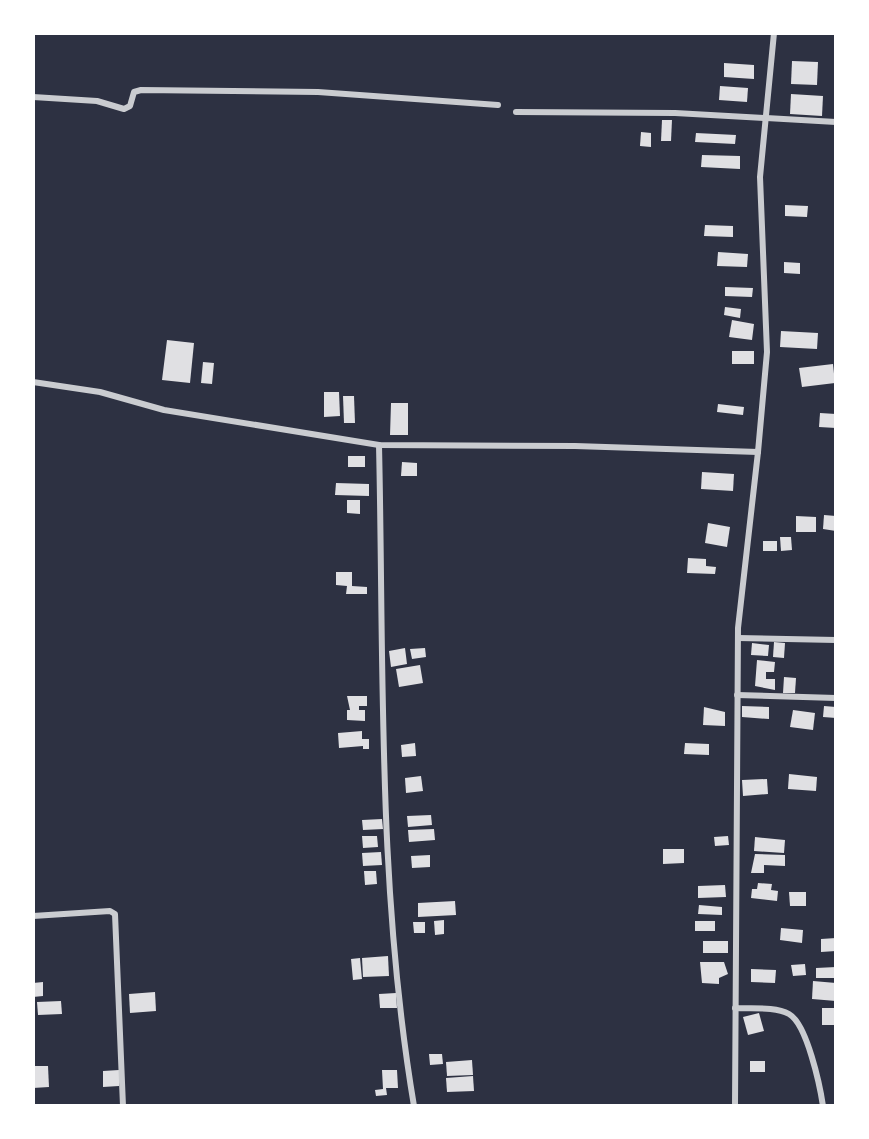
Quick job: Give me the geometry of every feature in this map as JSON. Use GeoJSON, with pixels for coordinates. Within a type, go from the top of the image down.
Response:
{"type":"FeatureCollection","features":[{"type":"Feature","properties":{"kind":"street"},"geometry":{"type":"LineString","coordinates":[[735,1106],[738,638],[767,352],[760,213],[774,33]]}},
{"type":"Feature","properties":{"kind":"street"},"geometry":{"type":"LineString","coordinates":[[33,97],[97,101],[124,109],[130,106],[134,92],[141,90],[279,91],[498,105]]}},
{"type":"Feature","properties":{"kind":"street"},"geometry":{"type":"LineString","coordinates":[[516,112],[675,113],[836,122]]}},
{"type":"Feature","properties":{"kind":"street"},"geometry":{"type":"LineString","coordinates":[[33,382],[100,392],[189,415],[379,445],[575,446],[758,452]]}},
{"type":"Feature","properties":{"kind":"street"},"geometry":{"type":"LineString","coordinates":[[379,445],[383,795],[397,975],[414,1106]]}},
{"type":"Feature","properties":{"kind":"street"},"geometry":{"type":"LineString","coordinates":[[738,638],[836,640]]}},
{"type":"Feature","properties":{"kind":"street"},"geometry":{"type":"LineString","coordinates":[[737,695],[836,698]]}},
{"type":"Feature","properties":{"kind":"street"},"geometry":{"type":"LineString","coordinates":[[33,916],[110,911],[115,914],[123,1106]]}},
{"type":"Feature","properties":{"kind":"street"},"geometry":{"type":"LineString","coordinates":[[735,1008],[778,1011],[794,1018],[806,1040],[824,1106]]}},
{"type":"Feature","properties":{"kind":"building"},"geometry":{"type":"Polygon","coordinates":[[[792,61],[818,62],[817,85],[791,84],[792,61]]]}},
{"type":"Feature","properties":{"kind":"building"},"geometry":{"type":"Polygon","coordinates":[[[724,63],[754,65],[754,79],[724,77],[724,63]]]}},
{"type":"Feature","properties":{"kind":"building"},"geometry":{"type":"Polygon","coordinates":[[[720,86],[748,88],[747,102],[719,100],[720,86]]]}},
{"type":"Feature","properties":{"kind":"building"},"geometry":{"type":"Polygon","coordinates":[[[791,94],[823,96],[822,116],[790,114],[791,94]]]}},
{"type":"Feature","properties":{"kind":"building"},"geometry":{"type":"Polygon","coordinates":[[[662,120],[672,120],[671,141],[661,141],[662,120]]]}},
{"type":"Feature","properties":{"kind":"building"},"geometry":{"type":"Polygon","coordinates":[[[641,132],[651,133],[651,147],[640,146],[641,132]]]}},
{"type":"Feature","properties":{"kind":"building"},"geometry":{"type":"Polygon","coordinates":[[[696,133],[736,135],[735,144],[695,142],[696,133]]]}},
{"type":"Feature","properties":{"kind":"building"},"geometry":{"type":"Polygon","coordinates":[[[702,155],[740,156],[740,169],[701,167],[702,155]]]}},
{"type":"Feature","properties":{"kind":"building"},"geometry":{"type":"Polygon","coordinates":[[[785,205],[808,206],[807,217],[785,216],[785,205]]]}},
{"type":"Feature","properties":{"kind":"building"},"geometry":{"type":"Polygon","coordinates":[[[705,225],[733,226],[733,237],[704,236],[705,225]]]}},
{"type":"Feature","properties":{"kind":"building"},"geometry":{"type":"Polygon","coordinates":[[[718,252],[748,254],[747,267],[717,266],[718,252]]]}},
{"type":"Feature","properties":{"kind":"building"},"geometry":{"type":"Polygon","coordinates":[[[784,262],[800,263],[800,274],[784,273],[784,262]]]}},
{"type":"Feature","properties":{"kind":"building"},"geometry":{"type":"Polygon","coordinates":[[[725,287],[753,288],[752,297],[725,296],[725,287]]]}},
{"type":"Feature","properties":{"kind":"building"},"geometry":{"type":"Polygon","coordinates":[[[725,307],[741,309],[740,318],[724,315],[725,307]]]}},
{"type":"Feature","properties":{"kind":"building"},"geometry":{"type":"Polygon","coordinates":[[[732,320],[754,324],[752,340],[729,337],[732,320]]]}},
{"type":"Feature","properties":{"kind":"building"},"geometry":{"type":"Polygon","coordinates":[[[781,331],[818,333],[817,349],[780,347],[781,331]]]}},
{"type":"Feature","properties":{"kind":"building"},"geometry":{"type":"Polygon","coordinates":[[[167,340],[194,343],[190,383],[162,380],[167,340]]]}},
{"type":"Feature","properties":{"kind":"building"},"geometry":{"type":"Polygon","coordinates":[[[732,351],[754,351],[754,364],[732,364],[732,351]]]}},
{"type":"Feature","properties":{"kind":"building"},"geometry":{"type":"Polygon","coordinates":[[[203,362],[214,363],[212,384],[201,383],[203,362]]]}},
{"type":"Feature","properties":{"kind":"building"},"geometry":{"type":"Polygon","coordinates":[[[833,364],[835,383],[802,387],[799,368],[833,364]]]}},
{"type":"Feature","properties":{"kind":"building"},"geometry":{"type":"Polygon","coordinates":[[[324,392],[339,392],[340,416],[324,417],[324,392]]]}},
{"type":"Feature","properties":{"kind":"building"},"geometry":{"type":"Polygon","coordinates":[[[343,396],[354,396],[355,423],[344,423],[343,396]]]}},
{"type":"Feature","properties":{"kind":"building"},"geometry":{"type":"Polygon","coordinates":[[[391,403],[408,403],[408,435],[390,435],[391,403]]]}},
{"type":"Feature","properties":{"kind":"building"},"geometry":{"type":"Polygon","coordinates":[[[718,404],[744,407],[743,415],[717,412],[718,404]]]}},
{"type":"Feature","properties":{"kind":"building"},"geometry":{"type":"Polygon","coordinates":[[[820,413],[836,414],[836,428],[819,427],[820,413]]]}},
{"type":"Feature","properties":{"kind":"building"},"geometry":{"type":"Polygon","coordinates":[[[348,456],[365,456],[365,467],[348,467],[348,456]]]}},
{"type":"Feature","properties":{"kind":"building"},"geometry":{"type":"Polygon","coordinates":[[[402,462],[417,463],[417,476],[401,476],[402,462]]]}},
{"type":"Feature","properties":{"kind":"building"},"geometry":{"type":"Polygon","coordinates":[[[702,472],[734,474],[733,491],[701,489],[702,472]]]}},
{"type":"Feature","properties":{"kind":"building"},"geometry":{"type":"Polygon","coordinates":[[[336,483],[369,484],[369,496],[335,495],[336,483]]]}},
{"type":"Feature","properties":{"kind":"building"},"geometry":{"type":"Polygon","coordinates":[[[347,500],[360,500],[360,514],[347,513],[347,500]]]}},
{"type":"Feature","properties":{"kind":"building"},"geometry":{"type":"Polygon","coordinates":[[[824,515],[836,516],[836,531],[823,529],[824,515]]]}},
{"type":"Feature","properties":{"kind":"building"},"geometry":{"type":"Polygon","coordinates":[[[796,516],[816,517],[816,532],[796,532],[796,516]]]}},
{"type":"Feature","properties":{"kind":"building"},"geometry":{"type":"Polygon","coordinates":[[[708,523],[730,527],[727,547],[705,543],[708,523]]]}},
{"type":"Feature","properties":{"kind":"building"},"geometry":{"type":"Polygon","coordinates":[[[780,537],[791,537],[792,550],[781,551],[780,537]]]}},
{"type":"Feature","properties":{"kind":"building"},"geometry":{"type":"Polygon","coordinates":[[[763,541],[777,541],[777,551],[763,551],[763,541]]]}},
{"type":"Feature","properties":{"kind":"building"},"geometry":{"type":"Polygon","coordinates":[[[688,558],[706,559],[706,566],[716,567],[715,574],[687,573],[688,558]]]}},
{"type":"Feature","properties":{"kind":"building"},"geometry":{"type":"Polygon","coordinates":[[[336,572],[352,572],[352,586],[367,587],[367,594],[346,594],[347,586],[336,585],[336,572]]]}},
{"type":"Feature","properties":{"kind":"building"},"geometry":{"type":"Polygon","coordinates":[[[774,642],[785,643],[784,658],[773,657],[774,642]]]}},
{"type":"Feature","properties":{"kind":"building"},"geometry":{"type":"Polygon","coordinates":[[[752,643],[769,645],[768,656],[751,655],[752,643]]]}},
{"type":"Feature","properties":{"kind":"building"},"geometry":{"type":"Polygon","coordinates":[[[405,648],[407,664],[391,667],[389,651],[405,648]]]}},
{"type":"Feature","properties":{"kind":"building"},"geometry":{"type":"Polygon","coordinates":[[[425,648],[426,657],[412,659],[410,649],[425,648]]]}},
{"type":"Feature","properties":{"kind":"building"},"geometry":{"type":"Polygon","coordinates":[[[757,660],[775,662],[774,672],[766,672],[766,679],[775,679],[775,690],[755,686],[757,660]]]}},
{"type":"Feature","properties":{"kind":"building"},"geometry":{"type":"Polygon","coordinates":[[[420,665],[423,683],[399,687],[396,669],[420,665]]]}},
{"type":"Feature","properties":{"kind":"building"},"geometry":{"type":"Polygon","coordinates":[[[784,677],[796,678],[795,693],[783,693],[784,677]]]}},
{"type":"Feature","properties":{"kind":"building"},"geometry":{"type":"Polygon","coordinates":[[[347,696],[367,696],[367,706],[359,706],[359,710],[365,710],[365,721],[347,720],[347,710],[350,710],[347,696]]]}},
{"type":"Feature","properties":{"kind":"building"},"geometry":{"type":"Polygon","coordinates":[[[742,706],[769,707],[769,719],[742,717],[742,706]]]}},
{"type":"Feature","properties":{"kind":"building"},"geometry":{"type":"Polygon","coordinates":[[[824,706],[836,707],[836,718],[823,717],[824,706]]]}},
{"type":"Feature","properties":{"kind":"building"},"geometry":{"type":"Polygon","coordinates":[[[704,707],[725,712],[725,726],[703,725],[704,707]]]}},
{"type":"Feature","properties":{"kind":"building"},"geometry":{"type":"Polygon","coordinates":[[[793,710],[815,713],[813,730],[790,727],[793,710]]]}},
{"type":"Feature","properties":{"kind":"building"},"geometry":{"type":"Polygon","coordinates":[[[362,731],[362,739],[369,739],[369,749],[363,749],[363,746],[339,748],[338,733],[362,731]]]}},
{"type":"Feature","properties":{"kind":"building"},"geometry":{"type":"Polygon","coordinates":[[[415,743],[416,756],[402,757],[401,745],[415,743]]]}},
{"type":"Feature","properties":{"kind":"building"},"geometry":{"type":"Polygon","coordinates":[[[685,743],[709,744],[709,755],[684,754],[685,743]]]}},
{"type":"Feature","properties":{"kind":"building"},"geometry":{"type":"Polygon","coordinates":[[[789,774],[817,777],[816,791],[788,789],[789,774]]]}},
{"type":"Feature","properties":{"kind":"building"},"geometry":{"type":"Polygon","coordinates":[[[421,776],[423,791],[406,793],[405,778],[421,776]]]}},
{"type":"Feature","properties":{"kind":"building"},"geometry":{"type":"Polygon","coordinates":[[[767,779],[768,794],[743,796],[742,780],[767,779]]]}},
{"type":"Feature","properties":{"kind":"building"},"geometry":{"type":"Polygon","coordinates":[[[431,815],[432,825],[408,827],[407,816],[431,815]]]}},
{"type":"Feature","properties":{"kind":"building"},"geometry":{"type":"Polygon","coordinates":[[[382,819],[383,829],[363,830],[362,820],[382,819]]]}},
{"type":"Feature","properties":{"kind":"building"},"geometry":{"type":"Polygon","coordinates":[[[434,829],[435,840],[409,842],[408,830],[434,829]]]}},
{"type":"Feature","properties":{"kind":"building"},"geometry":{"type":"Polygon","coordinates":[[[362,836],[377,836],[378,847],[363,848],[362,836]]]}},
{"type":"Feature","properties":{"kind":"building"},"geometry":{"type":"Polygon","coordinates":[[[728,836],[729,845],[715,846],[714,837],[728,836]]]}},
{"type":"Feature","properties":{"kind":"building"},"geometry":{"type":"Polygon","coordinates":[[[755,837],[785,840],[784,853],[754,851],[755,837]]]}},
{"type":"Feature","properties":{"kind":"building"},"geometry":{"type":"Polygon","coordinates":[[[663,849],[684,849],[684,863],[663,864],[663,849]]]}},
{"type":"Feature","properties":{"kind":"building"},"geometry":{"type":"Polygon","coordinates":[[[381,852],[382,865],[363,866],[362,853],[381,852]]]}},
{"type":"Feature","properties":{"kind":"building"},"geometry":{"type":"Polygon","coordinates":[[[755,854],[785,855],[785,866],[764,865],[764,873],[751,873],[755,854]]]}},
{"type":"Feature","properties":{"kind":"building"},"geometry":{"type":"Polygon","coordinates":[[[430,855],[430,867],[412,868],[411,856],[430,855]]]}},
{"type":"Feature","properties":{"kind":"building"},"geometry":{"type":"Polygon","coordinates":[[[364,871],[376,871],[377,884],[365,885],[364,871]]]}},
{"type":"Feature","properties":{"kind":"building"},"geometry":{"type":"Polygon","coordinates":[[[758,883],[772,884],[771,890],[778,891],[777,901],[751,898],[752,889],[757,889],[758,883]]]}},
{"type":"Feature","properties":{"kind":"building"},"geometry":{"type":"Polygon","coordinates":[[[725,885],[726,897],[698,898],[698,886],[725,885]]]}},
{"type":"Feature","properties":{"kind":"building"},"geometry":{"type":"Polygon","coordinates":[[[789,892],[806,892],[806,906],[790,906],[789,892]]]}},
{"type":"Feature","properties":{"kind":"building"},"geometry":{"type":"Polygon","coordinates":[[[455,901],[456,915],[418,917],[418,903],[455,901]]]}},
{"type":"Feature","properties":{"kind":"building"},"geometry":{"type":"Polygon","coordinates":[[[699,905],[722,907],[722,915],[698,914],[699,905]]]}},
{"type":"Feature","properties":{"kind":"building"},"geometry":{"type":"Polygon","coordinates":[[[444,920],[444,934],[435,935],[434,921],[444,920]]]}},
{"type":"Feature","properties":{"kind":"building"},"geometry":{"type":"Polygon","coordinates":[[[695,921],[715,921],[715,931],[695,931],[695,921]]]}},
{"type":"Feature","properties":{"kind":"building"},"geometry":{"type":"Polygon","coordinates":[[[413,922],[425,922],[425,933],[414,933],[413,922]]]}},
{"type":"Feature","properties":{"kind":"building"},"geometry":{"type":"Polygon","coordinates":[[[781,928],[803,930],[802,943],[780,940],[781,928]]]}},
{"type":"Feature","properties":{"kind":"building"},"geometry":{"type":"Polygon","coordinates":[[[836,938],[836,951],[821,952],[821,939],[836,938]]]}},
{"type":"Feature","properties":{"kind":"building"},"geometry":{"type":"Polygon","coordinates":[[[703,941],[728,941],[728,953],[703,953],[703,941]]]}},
{"type":"Feature","properties":{"kind":"building"},"geometry":{"type":"Polygon","coordinates":[[[388,956],[389,976],[363,977],[362,958],[388,956]]]}},
{"type":"Feature","properties":{"kind":"building"},"geometry":{"type":"Polygon","coordinates":[[[360,958],[362,979],[353,980],[351,959],[360,958]]]}},
{"type":"Feature","properties":{"kind":"building"},"geometry":{"type":"Polygon","coordinates":[[[700,962],[724,962],[728,974],[719,978],[719,984],[702,983],[700,962]]]}},
{"type":"Feature","properties":{"kind":"building"},"geometry":{"type":"Polygon","coordinates":[[[805,964],[806,975],[793,976],[791,965],[805,964]]]}},
{"type":"Feature","properties":{"kind":"building"},"geometry":{"type":"Polygon","coordinates":[[[836,967],[836,978],[816,978],[816,968],[836,967]]]}},
{"type":"Feature","properties":{"kind":"building"},"geometry":{"type":"Polygon","coordinates":[[[751,969],[776,970],[775,983],[751,982],[751,969]]]}},
{"type":"Feature","properties":{"kind":"building"},"geometry":{"type":"Polygon","coordinates":[[[813,981],[836,983],[836,1001],[812,999],[813,981]]]}},
{"type":"Feature","properties":{"kind":"building"},"geometry":{"type":"Polygon","coordinates":[[[43,982],[43,996],[33,997],[33,983],[43,982]]]}},
{"type":"Feature","properties":{"kind":"building"},"geometry":{"type":"Polygon","coordinates":[[[155,992],[156,1011],[130,1013],[129,994],[155,992]]]}},
{"type":"Feature","properties":{"kind":"building"},"geometry":{"type":"Polygon","coordinates":[[[396,993],[397,1008],[380,1008],[379,994],[396,993]]]}},
{"type":"Feature","properties":{"kind":"building"},"geometry":{"type":"Polygon","coordinates":[[[61,1001],[62,1014],[38,1015],[37,1002],[61,1001]]]}},
{"type":"Feature","properties":{"kind":"building"},"geometry":{"type":"Polygon","coordinates":[[[822,1008],[836,1008],[836,1025],[822,1025],[822,1008]]]}},
{"type":"Feature","properties":{"kind":"building"},"geometry":{"type":"Polygon","coordinates":[[[759,1013],[764,1031],[748,1035],[743,1017],[759,1013]]]}},
{"type":"Feature","properties":{"kind":"building"},"geometry":{"type":"Polygon","coordinates":[[[429,1054],[442,1054],[443,1064],[430,1065],[429,1054]]]}},
{"type":"Feature","properties":{"kind":"building"},"geometry":{"type":"Polygon","coordinates":[[[472,1060],[473,1075],[447,1076],[446,1062],[472,1060]]]}},
{"type":"Feature","properties":{"kind":"building"},"geometry":{"type":"Polygon","coordinates":[[[750,1061],[765,1061],[765,1072],[750,1072],[750,1061]]]}},
{"type":"Feature","properties":{"kind":"building"},"geometry":{"type":"Polygon","coordinates":[[[33,1066],[48,1066],[49,1087],[33,1088],[33,1066]]]}},
{"type":"Feature","properties":{"kind":"building"},"geometry":{"type":"Polygon","coordinates":[[[119,1070],[119,1086],[103,1087],[103,1071],[119,1070]]]}},
{"type":"Feature","properties":{"kind":"building"},"geometry":{"type":"Polygon","coordinates":[[[382,1070],[397,1070],[398,1088],[386,1088],[387,1095],[376,1096],[375,1090],[383,1089],[382,1070]]]}},
{"type":"Feature","properties":{"kind":"building"},"geometry":{"type":"Polygon","coordinates":[[[473,1076],[474,1091],[447,1092],[446,1078],[473,1076]]]}}]}
